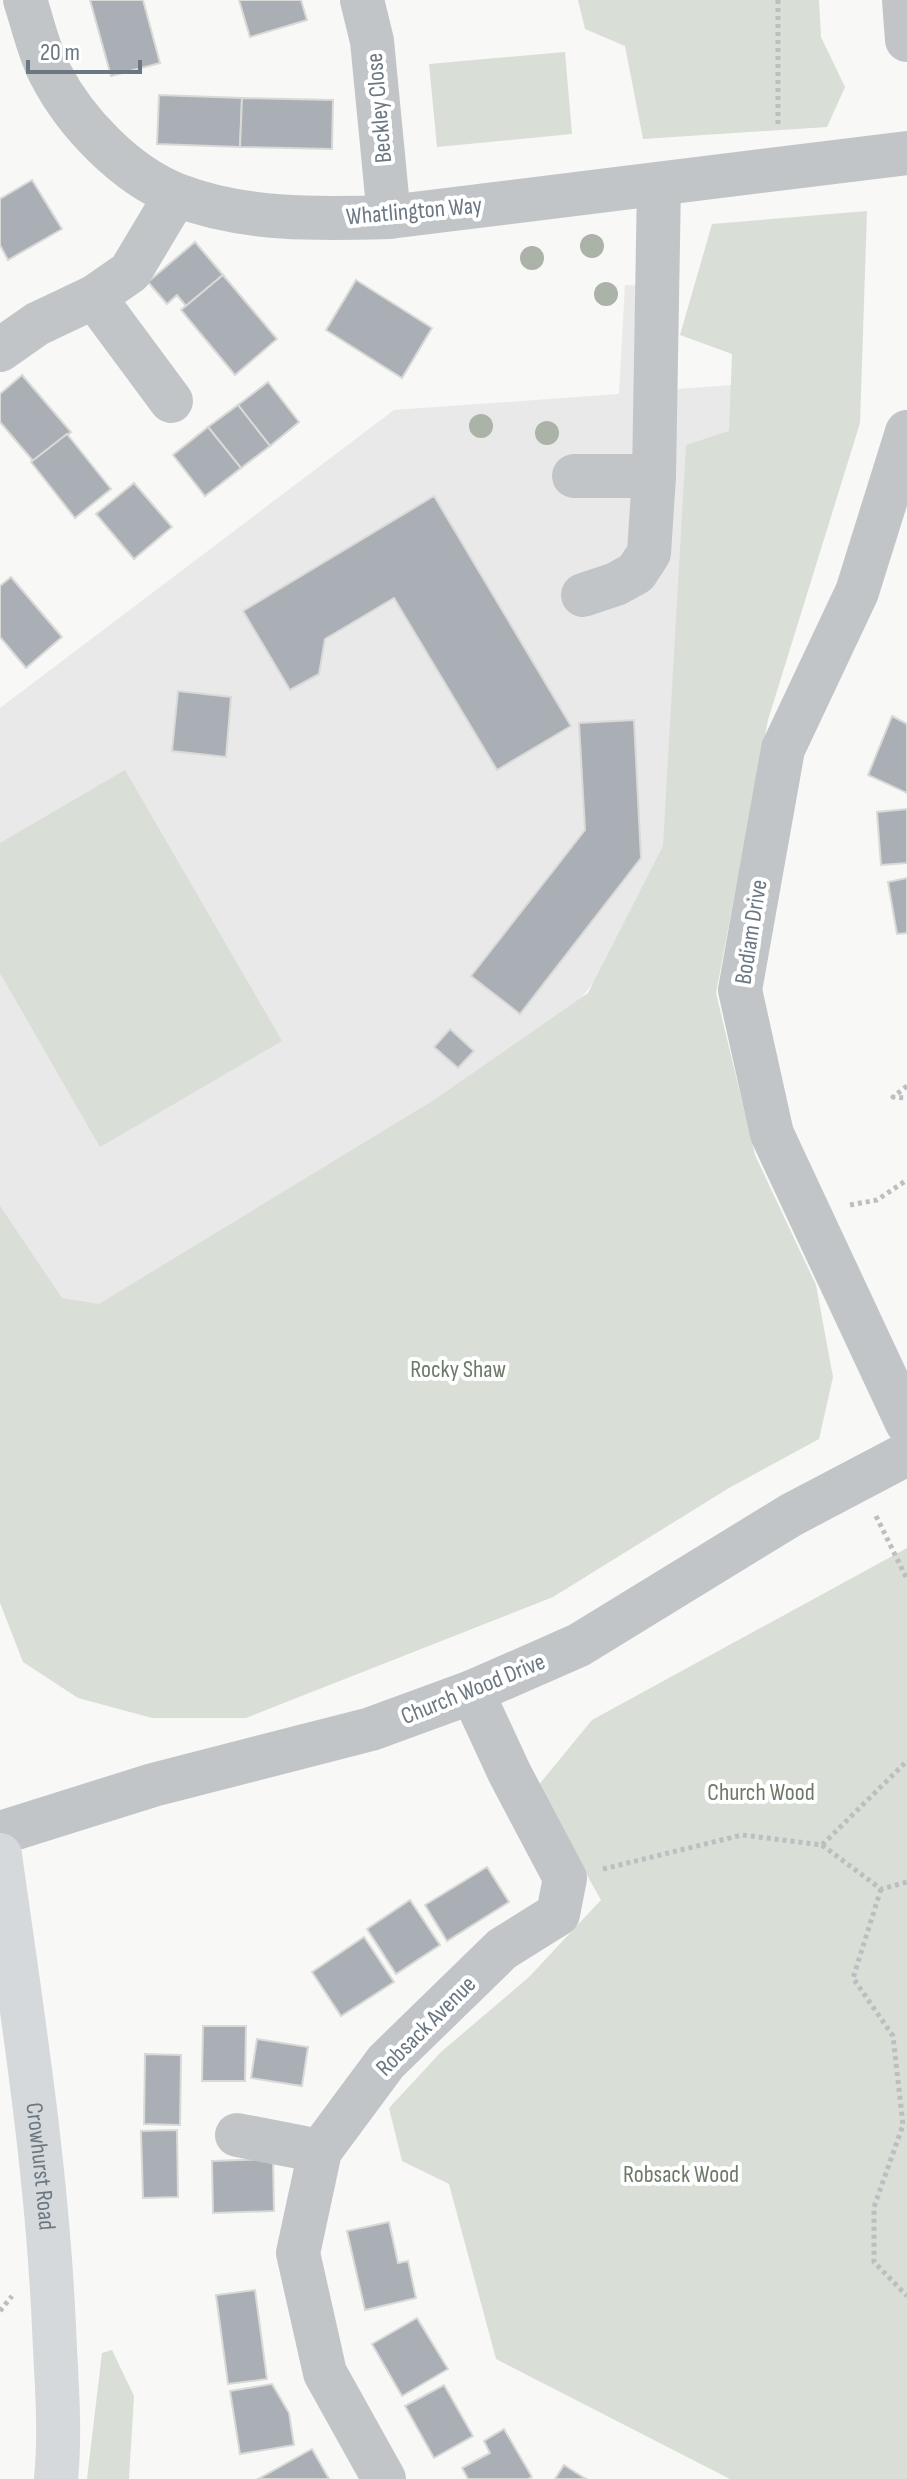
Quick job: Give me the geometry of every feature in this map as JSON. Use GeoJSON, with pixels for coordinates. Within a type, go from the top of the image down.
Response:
{"type":"FeatureCollection","features":[{"type":"Feature","properties":{"kind":"main road","name":"Crowhurst Road"},"geometry":{"type":"LineString","coordinates":[[0,1855],[40,2147],[50,2246],[59,2444],[56,2479]]}},
{"type":"Feature","properties":{"kind":"street","name":"Whatlington Way"},"geometry":{"type":"LineString","coordinates":[[25,0],[50,74],[88,132],[131,169],[176,195],[243,212],[315,219],[389,217],[907,153]]}},
{"type":"Feature","properties":{"kind":"street","name":"Beckley Close"},"geometry":{"type":"LineString","coordinates":[[362,0],[372,41],[389,217]]}},
{"type":"Feature","properties":{"kind":"street"},"geometry":{"type":"LineString","coordinates":[[904,0],[907,40]]}},
{"type":"Feature","properties":{"kind":"street"},"geometry":{"type":"LineString","coordinates":[[583,595],[616,584],[636,573],[649,553],[654,476],[659,184]]}},
{"type":"Feature","properties":{"kind":"street"},"geometry":{"type":"LineString","coordinates":[[0,350],[37,324],[94,297],[130,272],[176,195]]}},
{"type":"Feature","properties":{"kind":"street"},"geometry":{"type":"LineString","coordinates":[[94,297],[171,401]]}},
{"type":"Feature","properties":{"kind":"street","name":"Bodiam Drive"},"geometry":{"type":"LineString","coordinates":[[907,432],[857,592],[783,749],[740,990],[772,1134],[907,1423]]}},
{"type":"Feature","properties":{"kind":"street"},"geometry":{"type":"LineString","coordinates":[[574,476],[654,476]]}},
{"type":"Feature","properties":{"kind":"street","name":"Church Wood Drive"},"geometry":{"type":"LineString","coordinates":[[0,1833],[153,1785],[371,1729],[472,1692],[579,1645],[791,1515],[907,1454]]}},
{"type":"Feature","properties":{"kind":"street"},"geometry":{"type":"LineString","coordinates":[[472,1692],[510,1774],[565,1878]]}},
{"type":"Feature","properties":{"kind":"street","name":"Robsack Avenue"},"geometry":{"type":"LineString","coordinates":[[384,2479],[325,2373],[298,2253],[320,2151],[386,2062],[502,1949],[558,1914],[565,1878]]}},
{"type":"Feature","properties":{"kind":"street"},"geometry":{"type":"LineString","coordinates":[[237,2135],[320,2151]]}},
{"type":"Feature","properties":{"kind":"path"},"geometry":{"type":"LineString","coordinates":[[778,0],[778,169]]}},
{"type":"Feature","properties":{"kind":"path"},"geometry":{"type":"LineString","coordinates":[[907,1086],[893,1097],[907,1098]]}},
{"type":"Feature","properties":{"kind":"path"},"geometry":{"type":"LineString","coordinates":[[808,1214],[877,1200],[907,1180]]}},
{"type":"Feature","properties":{"kind":"path"},"geometry":{"type":"LineString","coordinates":[[859,1479],[907,1579]]}},
{"type":"Feature","properties":{"kind":"path"},"geometry":{"type":"LineString","coordinates":[[822,1845],[907,1761]]}},
{"type":"Feature","properties":{"kind":"path"},"geometry":{"type":"LineString","coordinates":[[565,1878],[742,1835],[822,1845],[881,1889]]}},
{"type":"Feature","properties":{"kind":"path"},"geometry":{"type":"LineString","coordinates":[[881,1889],[907,1882]]}},
{"type":"Feature","properties":{"kind":"path"},"geometry":{"type":"LineString","coordinates":[[881,1889],[853,1978],[893,2036],[903,2125],[874,2207],[874,2262],[907,2296]]}},
{"type":"Feature","properties":{"kind":"shaded area"},"geometry":{"type":"Polygon","coordinates":[[[625,285],[675,287],[677,389],[732,385],[720,571],[664,896],[470,1134],[76,1340],[0,1234],[0,708],[394,410],[619,394],[625,285]]]}},
{"type":"Feature","properties":{"kind":"green space"},"geometry":{"type":"Polygon","coordinates":[[[578,0],[819,0],[821,37],[845,87],[827,127],[643,139],[625,46],[585,29],[578,0]]]}},
{"type":"Feature","properties":{"kind":"green space"},"geometry":{"type":"Polygon","coordinates":[[[565,52],[572,134],[437,147],[429,64],[565,52]]]}},
{"type":"Feature","properties":{"kind":"green space","name":"Rocky Shaw"},"geometry":{"type":"Polygon","coordinates":[[[867,211],[860,423],[768,720],[716,993],[755,1155],[816,1285],[833,1377],[819,1439],[729,1488],[553,1597],[246,1718],[152,1718],[78,1698],[23,1662],[0,1603],[0,1206],[62,1298],[99,1304],[434,1100],[588,993],[663,846],[686,445],[729,431],[732,354],[680,335],[712,224],[867,211]]]}},
{"type":"Feature","properties":{"kind":"green space"},"geometry":{"type":"Polygon","coordinates":[[[125,770],[282,1041],[100,1147],[0,973],[0,843],[125,770]]]}},
{"type":"Feature","properties":{"kind":"green space","name":"Robsack Wood"},"geometry":{"type":"Polygon","coordinates":[[[907,1548],[907,2479],[730,2479],[496,2359],[449,2184],[402,2161],[389,2108],[441,2052],[529,1977],[601,1900],[537,1787],[592,1720],[907,1548]]]}},
{"type":"Feature","properties":{"kind":"green space"},"geometry":{"type":"Polygon","coordinates":[[[112,2350],[134,2396],[129,2479],[87,2479],[102,2353],[112,2350]]]}},
{"type":"Feature","properties":{"kind":"building"},"geometry":{"type":"Polygon","coordinates":[[[90,0],[143,0],[160,63],[111,76],[90,0]]]}},
{"type":"Feature","properties":{"kind":"building"},"geometry":{"type":"Polygon","coordinates":[[[239,0],[301,0],[307,20],[250,37],[239,0]]]}},
{"type":"Feature","properties":{"kind":"building"},"geometry":{"type":"Polygon","coordinates":[[[159,95],[242,98],[240,147],[157,144],[159,95]]]}},
{"type":"Feature","properties":{"kind":"building"},"geometry":{"type":"Polygon","coordinates":[[[242,98],[333,100],[332,149],[240,147],[242,98]]]}},
{"type":"Feature","properties":{"kind":"building"},"geometry":{"type":"Polygon","coordinates":[[[32,180],[62,229],[8,260],[0,245],[0,199],[32,180]]]}},
{"type":"Feature","properties":{"kind":"building"},"geometry":{"type":"Polygon","coordinates":[[[195,242],[223,275],[186,306],[177,295],[167,304],[148,282],[195,242]]]}},
{"type":"Feature","properties":{"kind":"building"},"geometry":{"type":"Polygon","coordinates":[[[223,275],[277,339],[235,375],[181,310],[223,275]]]}},
{"type":"Feature","properties":{"kind":"building"},"geometry":{"type":"Polygon","coordinates":[[[356,280],[432,328],[402,378],[326,330],[356,280]]]}},
{"type":"Feature","properties":{"kind":"building"},"geometry":{"type":"Polygon","coordinates":[[[22,375],[71,432],[34,462],[0,422],[0,394],[22,375]]]}},
{"type":"Feature","properties":{"kind":"building"},"geometry":{"type":"Polygon","coordinates":[[[268,382],[299,422],[270,446],[238,405],[268,382]]]}},
{"type":"Feature","properties":{"kind":"building"},"geometry":{"type":"Polygon","coordinates":[[[238,405],[270,446],[241,468],[208,427],[238,405]]]}},
{"type":"Feature","properties":{"kind":"building"},"geometry":{"type":"Polygon","coordinates":[[[208,427],[241,468],[205,496],[173,455],[208,427]]]}},
{"type":"Feature","properties":{"kind":"building"},"geometry":{"type":"Polygon","coordinates":[[[67,434],[111,489],[75,518],[31,462],[67,434]]]}},
{"type":"Feature","properties":{"kind":"building"},"geometry":{"type":"Polygon","coordinates":[[[134,483],[172,527],[134,559],[96,514],[134,483]]]}},
{"type":"Feature","properties":{"kind":"building"},"geometry":{"type":"Polygon","coordinates":[[[434,496],[571,726],[497,770],[394,598],[325,639],[319,674],[290,690],[243,611],[434,496]]]}},
{"type":"Feature","properties":{"kind":"building"},"geometry":{"type":"Polygon","coordinates":[[[11,577],[62,637],[26,668],[0,637],[0,586],[11,577]]]}},
{"type":"Feature","properties":{"kind":"building"},"geometry":{"type":"Polygon","coordinates":[[[178,691],[231,697],[226,757],[172,751],[178,691]]]}},
{"type":"Feature","properties":{"kind":"building"},"geometry":{"type":"Polygon","coordinates":[[[892,716],[907,724],[907,793],[868,775],[892,716]]]}},
{"type":"Feature","properties":{"kind":"building"},"geometry":{"type":"Polygon","coordinates":[[[634,720],[641,858],[520,1014],[471,976],[585,830],[579,723],[634,720]]]}},
{"type":"Feature","properties":{"kind":"building"},"geometry":{"type":"Polygon","coordinates":[[[907,809],[907,863],[881,865],[877,812],[907,809]]]}},
{"type":"Feature","properties":{"kind":"building"},"geometry":{"type":"Polygon","coordinates":[[[907,878],[907,933],[897,934],[888,882],[907,878]]]}},
{"type":"Feature","properties":{"kind":"building"},"geometry":{"type":"Polygon","coordinates":[[[450,1029],[474,1051],[458,1068],[434,1047],[450,1029]]]}},
{"type":"Feature","properties":{"kind":"building"},"geometry":{"type":"Polygon","coordinates":[[[487,1867],[509,1902],[447,1941],[425,1905],[487,1867]]]}},
{"type":"Feature","properties":{"kind":"building"},"geometry":{"type":"Polygon","coordinates":[[[410,1900],[440,1945],[396,1974],[367,1929],[410,1900]]]}},
{"type":"Feature","properties":{"kind":"building"},"geometry":{"type":"Polygon","coordinates":[[[364,1937],[394,1982],[341,2016],[312,1972],[364,1937]]]}},
{"type":"Feature","properties":{"kind":"building"},"geometry":{"type":"Polygon","coordinates":[[[203,2026],[246,2026],[245,2081],[202,2081],[203,2026]]]}},
{"type":"Feature","properties":{"kind":"building"},"geometry":{"type":"Polygon","coordinates":[[[257,2039],[308,2047],[302,2086],[251,2078],[257,2039]]]}},
{"type":"Feature","properties":{"kind":"building"},"geometry":{"type":"Polygon","coordinates":[[[145,2054],[181,2055],[180,2125],[144,2124],[145,2054]]]}},
{"type":"Feature","properties":{"kind":"building"},"geometry":{"type":"Polygon","coordinates":[[[177,2130],[178,2197],[143,2198],[141,2131],[177,2130]]]}},
{"type":"Feature","properties":{"kind":"building"},"geometry":{"type":"Polygon","coordinates":[[[273,2159],[274,2211],[213,2213],[212,2161],[273,2159]]]}},
{"type":"Feature","properties":{"kind":"building"},"geometry":{"type":"Polygon","coordinates":[[[389,2222],[398,2263],[408,2261],[416,2298],[365,2310],[347,2231],[389,2222]]]}},
{"type":"Feature","properties":{"kind":"building"},"geometry":{"type":"Polygon","coordinates":[[[255,2290],[267,2379],[228,2384],[216,2295],[255,2290]]]}},
{"type":"Feature","properties":{"kind":"building"},"geometry":{"type":"Polygon","coordinates":[[[417,2318],[448,2369],[402,2396],[372,2344],[417,2318]]]}},
{"type":"Feature","properties":{"kind":"building"},"geometry":{"type":"Polygon","coordinates":[[[272,2384],[289,2413],[294,2445],[240,2454],[230,2391],[272,2384]]]}},
{"type":"Feature","properties":{"kind":"building"},"geometry":{"type":"Polygon","coordinates":[[[444,2385],[473,2436],[434,2458],[405,2406],[444,2385]]]}},
{"type":"Feature","properties":{"kind":"building"},"geometry":{"type":"Polygon","coordinates":[[[504,2429],[532,2477],[468,2479],[462,2468],[490,2453],[484,2441],[504,2429]]]}},
{"type":"Feature","properties":{"kind":"building"},"geometry":{"type":"Polygon","coordinates":[[[312,2449],[329,2479],[258,2479],[312,2449]]]}},
{"type":"Feature","properties":{"kind":"building"},"geometry":{"type":"Polygon","coordinates":[[[564,2465],[586,2479],[555,2479],[564,2465]]]}},
{"type":"Feature","properties":{"kind":"park label","name":"Church Wood"},"geometry":{"type":"Point","coordinates":[761,1792]}}]}
